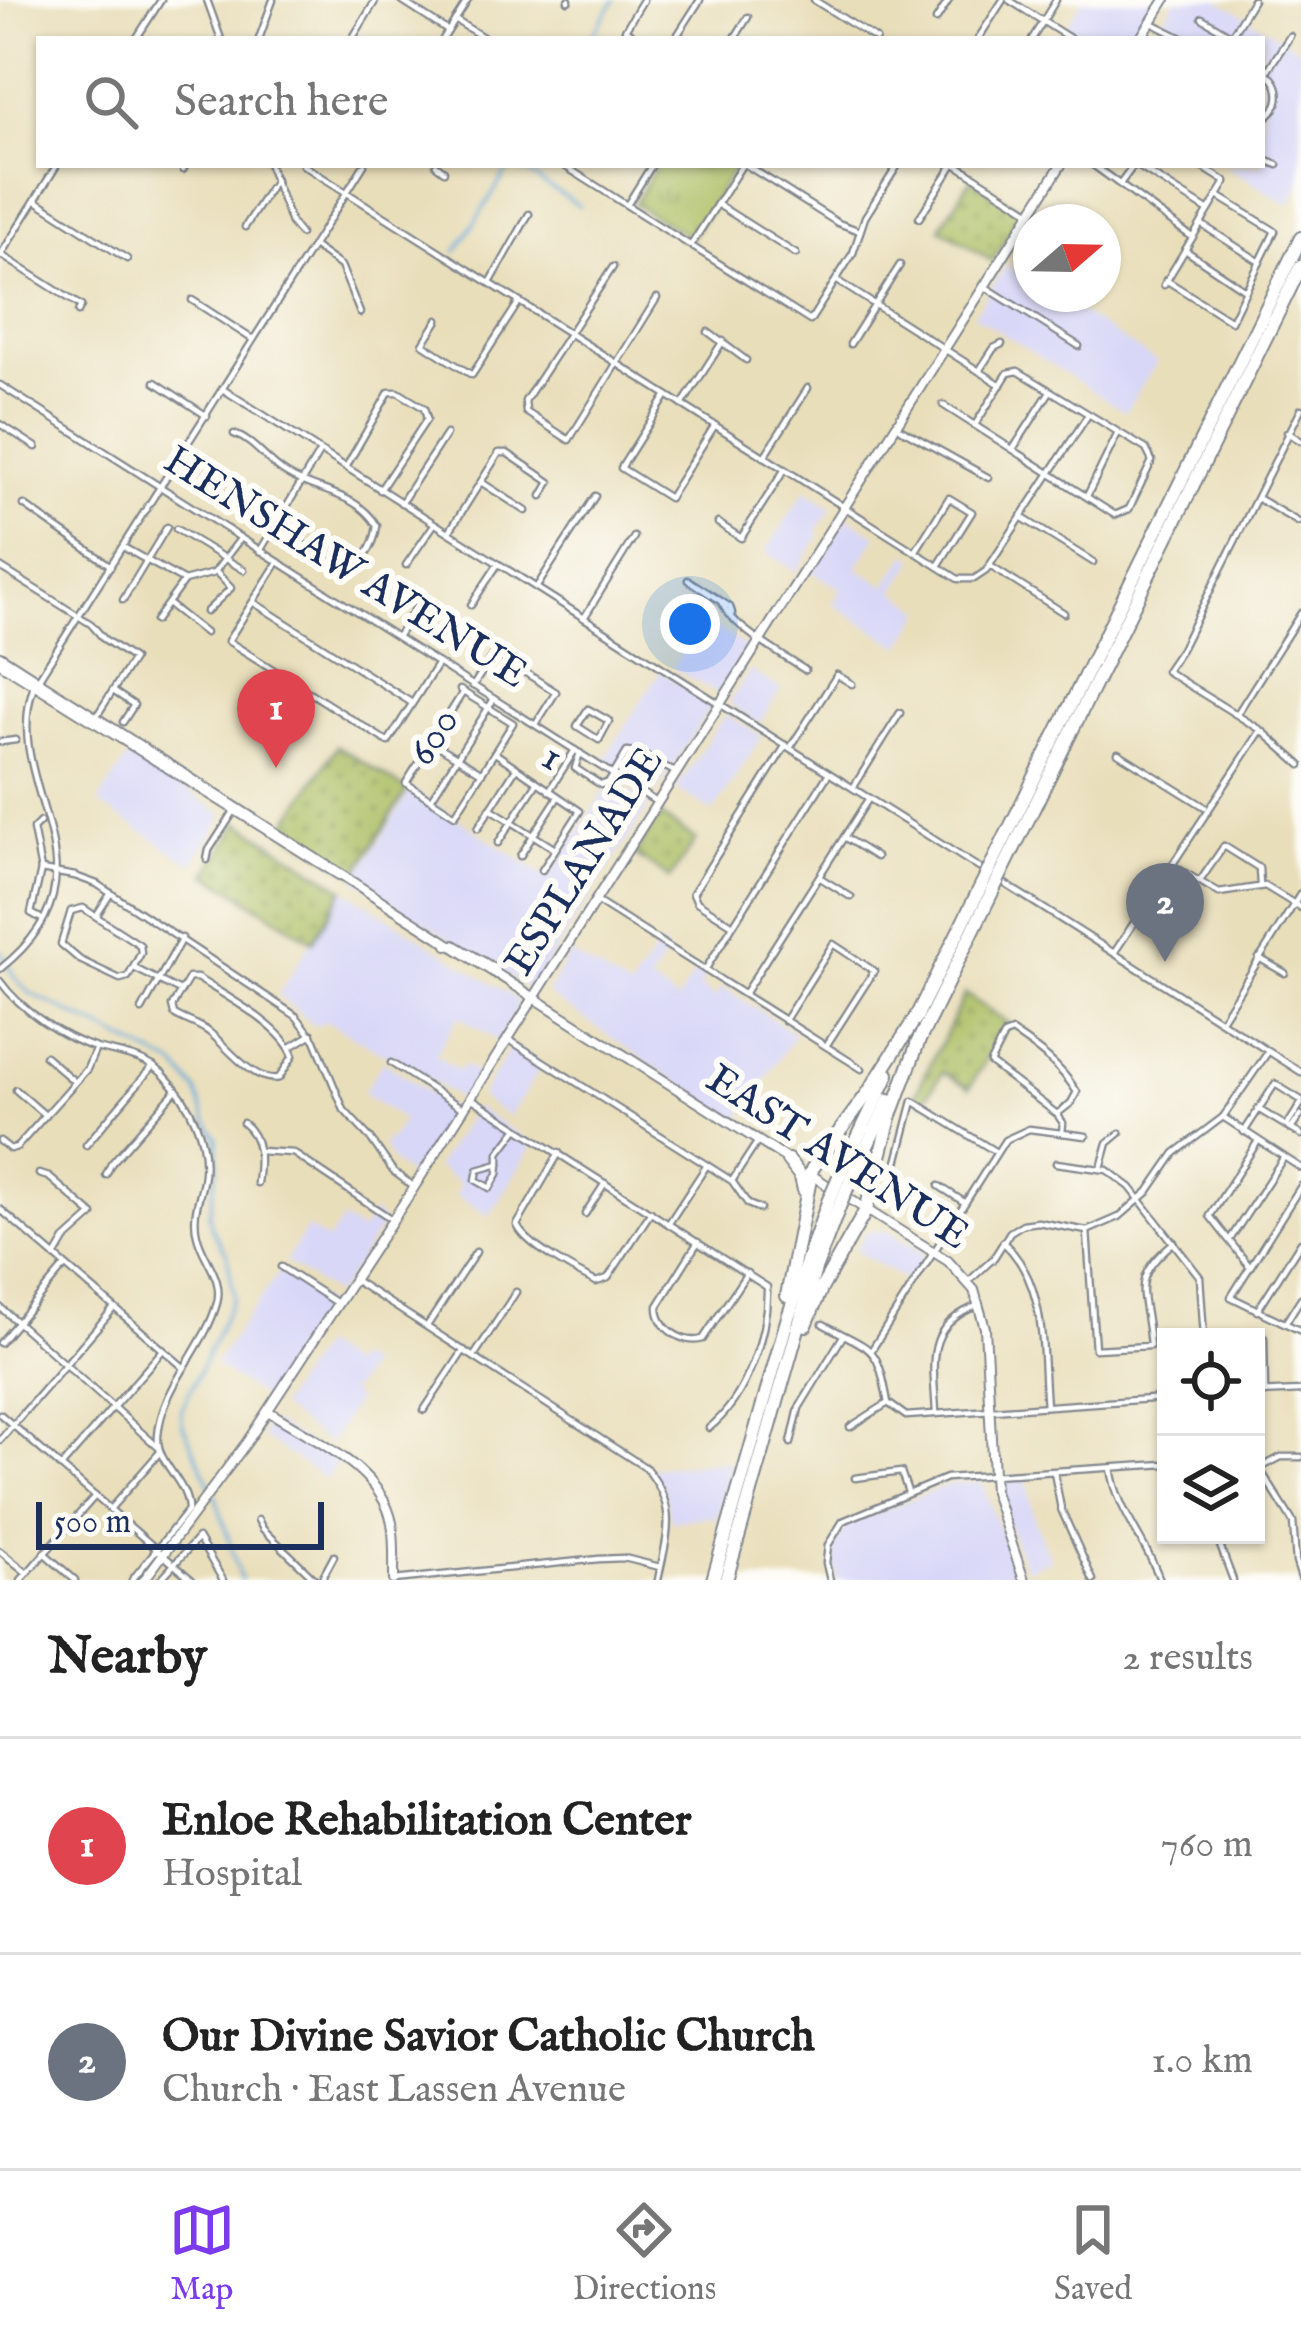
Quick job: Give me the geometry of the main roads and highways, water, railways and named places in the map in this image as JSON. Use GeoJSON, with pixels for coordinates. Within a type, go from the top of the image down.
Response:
{"type":"FeatureCollection","features":[{"type":"Feature","properties":{"kind":"highway"},"geometry":{"type":"LineString","coordinates":[[758,1443],[821,1289],[866,1210],[890,1118],[919,1040],[1299,238]]}},
{"type":"Feature","properties":{"kind":"highway"},"geometry":{"type":"LineString","coordinates":[[999,864],[1301,266]]}},
{"type":"Feature","properties":{"kind":"highway"},"geometry":{"type":"LineString","coordinates":[[726,1580],[811,1174],[917,1014],[987,889]]}},
{"type":"Feature","properties":{"kind":"highway"},"geometry":{"type":"LineString","coordinates":[[773,1368],[803,1268],[917,1014]]}},
{"type":"Feature","properties":{"kind":"highway"},"geometry":{"type":"LineString","coordinates":[[843,1182],[919,1040]]}},
{"type":"Feature","properties":{"kind":"highway"},"geometry":{"type":"LineString","coordinates":[[788,1160],[804,1184],[799,1233]]}},
{"type":"Feature","properties":{"kind":"highway"},"geometry":{"type":"LineString","coordinates":[[779,1393],[833,1204]]}},
{"type":"Feature","properties":{"kind":"highway"},"geometry":{"type":"LineString","coordinates":[[713,1580],[751,1470]]}},
{"type":"Feature","properties":{"kind":"main road"},"geometry":{"type":"LineString","coordinates":[[1144,36],[1165,0]]}},
{"type":"Feature","properties":{"kind":"main road","name":"ESPLANADE"},"geometry":{"type":"LineString","coordinates":[[144,1580],[268,1412],[415,1187],[1059,168]]}},
{"type":"Feature","properties":{"kind":"main road"},"geometry":{"type":"LineString","coordinates":[[0,660],[236,809]]}},
{"type":"Feature","properties":{"kind":"main road"},"geometry":{"type":"LineString","coordinates":[[36,682],[236,809]]}},
{"type":"Feature","properties":{"kind":"main road","name":"EAST AVENUE"},"geometry":{"type":"LineString","coordinates":[[236,809],[932,1251],[968,1282],[980,1304],[1000,1517],[1024,1580]]}},
{"type":"Feature","properties":{"kind":"main road"},"geometry":{"type":"LineString","coordinates":[[268,1412],[361,1472],[376,1489],[392,1523],[394,1580]]}},
{"type":"Feature","properties":{"kind":"waterway"},"geometry":{"type":"LineString","coordinates":[[592,36],[615,0]]}},
{"type":"Feature","properties":{"kind":"waterway"},"geometry":{"type":"LineString","coordinates":[[456,252],[509,168]]}},
{"type":"Feature","properties":{"kind":"waterway"},"geometry":{"type":"LineString","coordinates":[[519,168],[580,206]]}},
{"type":"Feature","properties":{"kind":"waterway"},"geometry":{"type":"LineString","coordinates":[[0,950],[15,978],[30,993],[176,1066],[197,1091],[217,1137],[218,1164],[209,1215],[227,1254],[234,1296],[181,1411],[183,1426],[216,1497],[241,1580]]}},
{"type":"Feature","properties":{"kind":"place","name":"Enloe Rehabilitation Center"},"geometry":{"type":"Point","coordinates":[276,768]}},
{"type":"Feature","properties":{"kind":"place","name":"Our Divine Savior Catholic Church"},"geometry":{"type":"Point","coordinates":[1165,962]}}]}
